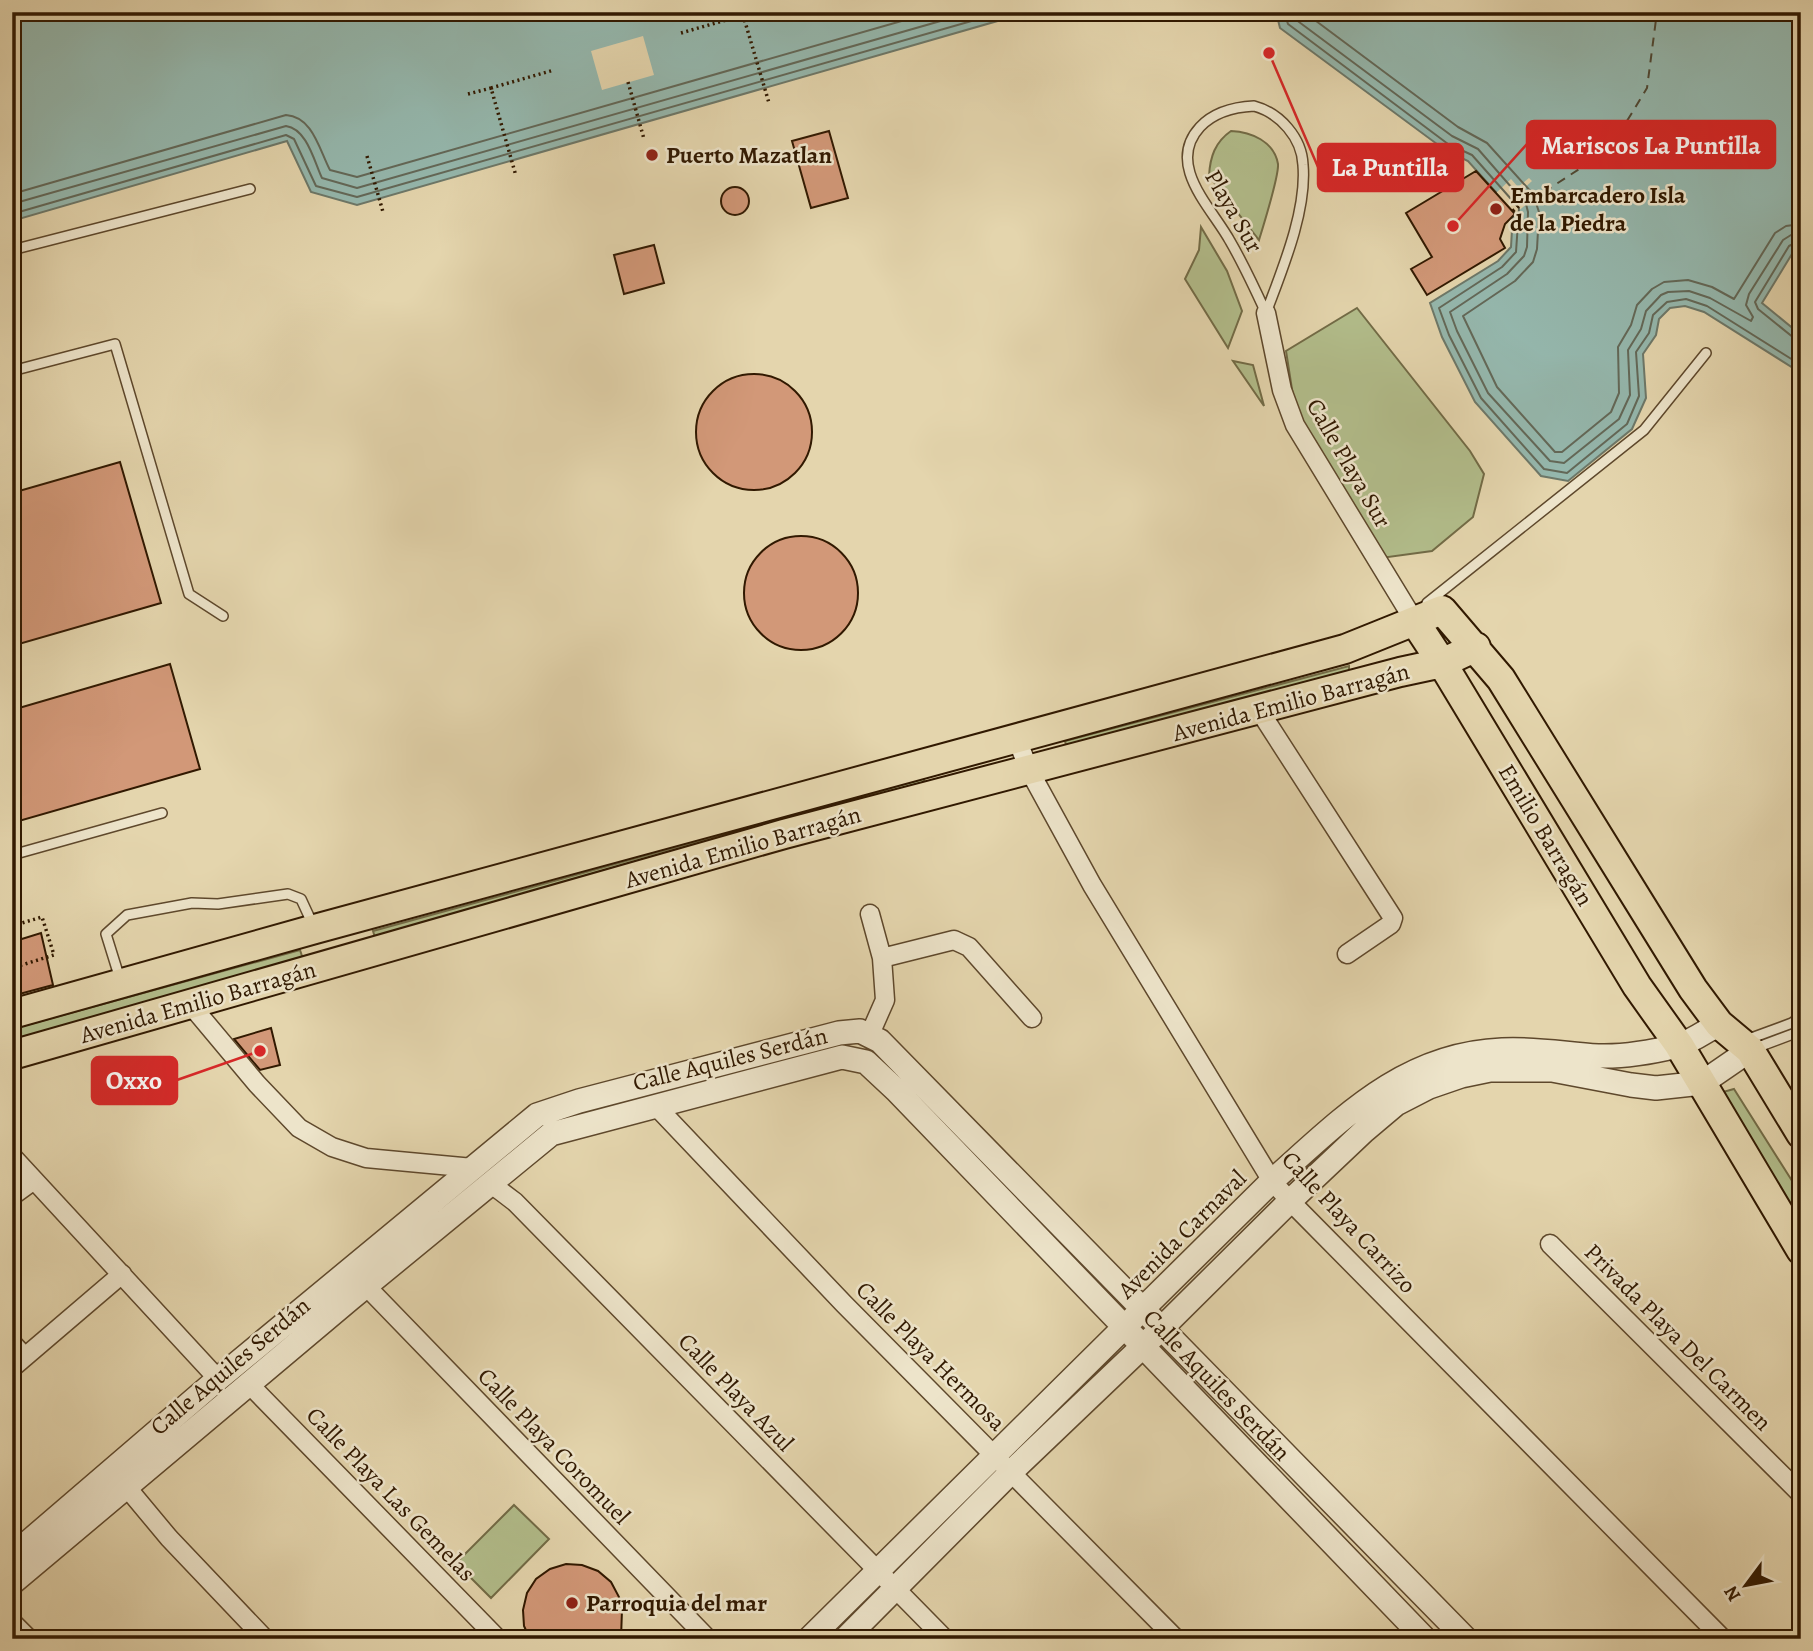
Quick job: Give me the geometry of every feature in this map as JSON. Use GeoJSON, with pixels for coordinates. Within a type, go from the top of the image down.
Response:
{"type":"FeatureCollection","features":[{"type":"Feature","properties":{"kind":"main road","name":"Emilio Barragán"},"geometry":{"type":"LineString","coordinates":[[1428,612],[1476,647],[1501,679],[1693,989],[1719,1024],[1746,1046],[1801,1134]]}},
{"type":"Feature","properties":{"kind":"main road","name":"Emilio Barragán"},"geometry":{"type":"LineString","coordinates":[[1428,612],[1442,663],[1637,986],[1679,1045],[1801,1250]]}},
{"type":"Feature","properties":{"kind":"main road","name":"Avenida Emilio Barragán"},"geometry":{"type":"LineString","coordinates":[[12,1014],[1345,649],[1428,612]]}},
{"type":"Feature","properties":{"kind":"main road","name":"Avenida Emilio Barragán"},"geometry":{"type":"LineString","coordinates":[[12,1055],[784,834],[1442,663],[1476,647]]}},
{"type":"Feature","properties":{"kind":"main road"},"geometry":{"type":"LineString","coordinates":[[323,927],[343,962]]}},
{"type":"Feature","properties":{"kind":"street","name":"Calle Playa Sur"},"geometry":{"type":"LineString","coordinates":[[1266,313],[1282,390],[1295,425],[1396,590],[1428,612]]}},
{"type":"Feature","properties":{"kind":"street"},"geometry":{"type":"LineString","coordinates":[[1259,710],[1393,918],[1391,924],[1347,954]]}},
{"type":"Feature","properties":{"kind":"street","name":"Calle Playa Carrizo"},"geometry":{"type":"LineString","coordinates":[[1017,739],[1029,770],[1092,885],[1272,1181],[1723,1639]]}},
{"type":"Feature","properties":{"kind":"street"},"geometry":{"type":"LineString","coordinates":[[870,914],[882,958],[885,1000],[870,1034]]}},
{"type":"Feature","properties":{"kind":"street"},"geometry":{"type":"LineString","coordinates":[[882,958],[954,940],[962,942],[1032,1018]]}},
{"type":"Feature","properties":{"kind":"street"},"geometry":{"type":"LineString","coordinates":[[190,1004],[257,1084],[299,1128],[332,1147],[366,1158],[482,1176]]}},
{"type":"Feature","properties":{"kind":"street"},"geometry":{"type":"LineString","coordinates":[[1679,1045],[1719,1024]]}},
{"type":"Feature","properties":{"kind":"street","name":"Calle Aquiles Serdán"},"geometry":{"type":"LineString","coordinates":[[12,1556],[249,1384],[303,1339],[366,1286],[482,1176],[537,1115],[579,1101],[839,1033],[860,1031],[880,1041],[974,1135],[1466,1639]]}},
{"type":"Feature","properties":{"kind":"street","name":"Avenida Carnaval"},"geometry":{"type":"LineString","coordinates":[[809,1639],[1272,1181],[1348,1114],[1386,1085],[1433,1063],[1502,1049],[1621,1056],[1679,1045]]}},
{"type":"Feature","properties":{"kind":"street"},"geometry":{"type":"LineString","coordinates":[[845,1639],[1011,1472],[1364,1131],[1396,1104],[1429,1087],[1490,1070],[1552,1070],[1657,1088],[1702,1083],[1746,1046]]}},
{"type":"Feature","properties":{"kind":"street","name":"Calle Aquiles Serdán"},"geometry":{"type":"LineString","coordinates":[[12,1583],[218,1379],[289,1321],[482,1176],[551,1134],[842,1057],[866,1062],[946,1140],[1425,1639]]}},
{"type":"Feature","properties":{"kind":"street"},"geometry":{"type":"LineString","coordinates":[[579,1101],[585,1123]]}},
{"type":"Feature","properties":{"kind":"street","name":"Calle Playa Hermosa"},"geometry":{"type":"LineString","coordinates":[[655,1105],[844,1304],[1176,1639]]}},
{"type":"Feature","properties":{"kind":"street"},"geometry":{"type":"LineString","coordinates":[[12,1156],[218,1379]]}},
{"type":"Feature","properties":{"kind":"street","name":"Calle Playa Azul"},"geometry":{"type":"LineString","coordinates":[[482,1176],[515,1202],[945,1639]]}},
{"type":"Feature","properties":{"kind":"street"},"geometry":{"type":"LineString","coordinates":[[12,1196],[34,1180]]}},
{"type":"Feature","properties":{"kind":"street","name":"Privada Playa Del Carmen"},"geometry":{"type":"LineString","coordinates":[[1550,1244],[1801,1494]]}},
{"type":"Feature","properties":{"kind":"street"},"geometry":{"type":"LineString","coordinates":[[12,1343],[19,1363],[122,1274]]}},
{"type":"Feature","properties":{"kind":"street","name":"Calle Playa Coromuel"},"geometry":{"type":"LineString","coordinates":[[366,1286],[708,1639]]}},
{"type":"Feature","properties":{"kind":"street"},"geometry":{"type":"LineString","coordinates":[[289,1321],[303,1339]]}},
{"type":"Feature","properties":{"kind":"street","name":"Calle Playa Las Gemelas"},"geometry":{"type":"LineString","coordinates":[[249,1384],[498,1639]]}},
{"type":"Feature","properties":{"kind":"street"},"geometry":{"type":"LineString","coordinates":[[119,1479],[169,1538],[265,1639]]}},
{"type":"Feature","properties":{"kind":"street"},"geometry":{"type":"LineString","coordinates":[[12,1622],[29,1639]]}},
{"type":"Feature","properties":{"kind":"lane","name":"Playa Sur"},"geometry":{"type":"LineString","coordinates":[[1240,107],[1261,108],[1278,117],[1293,135],[1303,165],[1300,204],[1288,250],[1266,313],[1229,238],[1198,192],[1188,168],[1189,142],[1195,132],[1214,116],[1240,107]]}},
{"type":"Feature","properties":{"kind":"lane"},"geometry":{"type":"LineString","coordinates":[[12,250],[250,189]]}},
{"type":"Feature","properties":{"kind":"lane"},"geometry":{"type":"LineString","coordinates":[[12,371],[115,344],[188,594],[223,616]]}},
{"type":"Feature","properties":{"kind":"lane"},"geometry":{"type":"LineString","coordinates":[[1428,612],[1644,430],[1706,353]]}},
{"type":"Feature","properties":{"kind":"lane"},"geometry":{"type":"LineString","coordinates":[[12,855],[162,813]]}},
{"type":"Feature","properties":{"kind":"lane"},"geometry":{"type":"LineString","coordinates":[[121,984],[106,934],[127,915],[192,903],[218,904],[288,894],[301,899],[323,927]]}},
{"type":"Feature","properties":{"kind":"lane"},"geometry":{"type":"LineString","coordinates":[[1746,1046],[1801,1016]]}},
{"type":"Feature","properties":{"kind":"lane"},"geometry":{"type":"LineString","coordinates":[[1746,1046],[1801,1031]]}},
{"type":"Feature","properties":{"kind":"path"},"geometry":{"type":"LineString","coordinates":[[681,33],[754,12]]}},
{"type":"Feature","properties":{"kind":"path"},"geometry":{"type":"LineString","coordinates":[[743,15],[769,103]]}},
{"type":"Feature","properties":{"kind":"path"},"geometry":{"type":"LineString","coordinates":[[468,94],[554,70]]}},
{"type":"Feature","properties":{"kind":"path"},"geometry":{"type":"LineString","coordinates":[[628,82],[644,139]]}},
{"type":"Feature","properties":{"kind":"path"},"geometry":{"type":"LineString","coordinates":[[491,88],[516,176]]}},
{"type":"Feature","properties":{"kind":"path"},"geometry":{"type":"LineString","coordinates":[[367,156],[383,212]]}},
{"type":"Feature","properties":{"kind":"path"},"geometry":{"type":"LineString","coordinates":[[1513,211],[1532,194],[1544,192]]}},
{"type":"Feature","properties":{"kind":"path"},"geometry":{"type":"LineString","coordinates":[[12,926],[42,917],[54,955],[12,968]]}},
{"type":"Feature","properties":{"kind":"green space"},"geometry":{"type":"Polygon","coordinates":[[[1231,131],[1260,139],[1276,156],[1278,170],[1259,240],[1209,176],[1214,150],[1231,131]]]}},
{"type":"Feature","properties":{"kind":"green space"},"geometry":{"type":"Polygon","coordinates":[[[1201,227],[1227,271],[1242,311],[1228,348],[1185,279],[1199,250],[1201,227]]]}},
{"type":"Feature","properties":{"kind":"green space"},"geometry":{"type":"Polygon","coordinates":[[[1357,308],[1470,451],[1484,474],[1473,517],[1432,551],[1381,558],[1296,415],[1286,351],[1357,308]]]}},
{"type":"Feature","properties":{"kind":"green space"},"geometry":{"type":"Polygon","coordinates":[[[1233,361],[1253,365],[1264,406],[1233,361]]]}},
{"type":"Feature","properties":{"kind":"green space"},"geometry":{"type":"Polygon","coordinates":[[[1349,666],[1349,677],[1068,753],[1065,741],[1349,666]]]}},
{"type":"Feature","properties":{"kind":"green space"},"geometry":{"type":"Polygon","coordinates":[[[923,779],[929,787],[377,944],[373,931],[923,779]]]}},
{"type":"Feature","properties":{"kind":"green space"},"geometry":{"type":"Polygon","coordinates":[[[300,950],[304,962],[12,1043],[12,1029],[300,950]]]}},
{"type":"Feature","properties":{"kind":"green space"},"geometry":{"type":"Polygon","coordinates":[[[1734,1089],[1801,1195],[1801,1239],[1721,1109],[1723,1092],[1734,1089]]]}},
{"type":"Feature","properties":{"kind":"green space"},"geometry":{"type":"Polygon","coordinates":[[[514,1505],[549,1539],[491,1598],[456,1563],[514,1505]]]}},
{"type":"Feature","properties":{"kind":"water"},"geometry":{"type":"Polygon","coordinates":[[[12,12],[1029,12],[357,205],[311,192],[287,141],[12,221],[12,12]]]}},
{"type":"Feature","properties":{"kind":"water"},"geometry":{"type":"Polygon","coordinates":[[[1276,12],[1801,12],[1801,253],[1795,249],[1762,303],[1801,335],[1801,373],[1704,312],[1685,306],[1670,308],[1659,319],[1656,335],[1643,354],[1646,398],[1632,429],[1568,481],[1541,476],[1475,402],[1442,337],[1430,303],[1498,261],[1511,247],[1513,211],[1468,161],[1445,150],[1280,28],[1276,12]]]}},
{"type":"Feature","properties":{"kind":"pier"},"geometry":{"type":"Polygon","coordinates":[[[643,36],[654,75],[602,90],[591,51],[643,36]]]}},
{"type":"Feature","properties":{"kind":"pier"},"geometry":{"type":"Polygon","coordinates":[[[1529,178],[1532,181],[1522,190],[1526,195],[1544,190],[1544,194],[1536,196],[1515,214],[1496,193],[1511,179],[1518,187],[1529,178]]]}},
{"type":"Feature","properties":{"kind":"building"},"geometry":{"type":"Polygon","coordinates":[[[829,131],[848,198],[811,208],[792,141],[829,131]]]}},
{"type":"Feature","properties":{"kind":"building"},"geometry":{"type":"Polygon","coordinates":[[[1476,171],[1515,214],[1505,224],[1500,239],[1505,248],[1427,295],[1411,269],[1432,257],[1406,213],[1476,171]]]}},
{"type":"Feature","properties":{"kind":"building"},"geometry":{"type":"Polygon","coordinates":[[[735,187],[745,191],[749,201],[745,211],[735,215],[725,211],[721,201],[725,191],[735,187]]]}},
{"type":"Feature","properties":{"kind":"building"},"geometry":{"type":"Polygon","coordinates":[[[654,245],[664,283],[624,294],[614,255],[654,245]]]}},
{"type":"Feature","properties":{"kind":"building"},"geometry":{"type":"Polygon","coordinates":[[[754,374],[776,379],[795,391],[807,410],[812,432],[807,454],[795,473],[776,485],[754,490],[732,485],[713,473],[701,454],[696,432],[701,410],[713,391],[732,379],[754,374]]]}},
{"type":"Feature","properties":{"kind":"building"},"geometry":{"type":"Polygon","coordinates":[[[120,462],[161,603],[12,646],[12,493],[120,462]]]}},
{"type":"Feature","properties":{"kind":"building"},"geometry":{"type":"Polygon","coordinates":[[[801,536],[823,540],[842,552],[854,571],[858,593],[854,615],[842,634],[823,646],[801,650],[779,646],[760,634],[748,615],[744,593],[748,571],[760,552],[779,540],[801,536]]]}},
{"type":"Feature","properties":{"kind":"building"},"geometry":{"type":"Polygon","coordinates":[[[170,664],[200,769],[12,823],[12,710],[170,664]]]}},
{"type":"Feature","properties":{"kind":"building"},"geometry":{"type":"Polygon","coordinates":[[[41,933],[53,985],[12,996],[12,942],[41,933]]]}},
{"type":"Feature","properties":{"kind":"building"},"geometry":{"type":"Polygon","coordinates":[[[271,1028],[280,1065],[260,1070],[234,1039],[271,1028]]]}},
{"type":"Feature","properties":{"kind":"building","name":"Parroquia del mar"},"geometry":{"type":"Polygon","coordinates":[[[566,1564],[582,1565],[598,1571],[611,1582],[622,1609],[621,1639],[530,1639],[524,1626],[523,1610],[527,1593],[536,1579],[550,1569],[566,1564]]]}},
{"type":"Feature","properties":{"kind":"ferry route"},"geometry":{"type":"LineString","coordinates":[[1544,192],[1610,149],[1647,88],[1657,12]]}},
{"type":"Feature","properties":{"kind":"place","name":"La Puntilla"},"geometry":{"type":"Point","coordinates":[1269,53]}},
{"type":"Feature","properties":{"kind":"place","name":"Puerto Mazatlan"},"geometry":{"type":"Point","coordinates":[652,155]}},
{"type":"Feature","properties":{"kind":"place","name":"Embarcadero Isla de la Piedra"},"geometry":{"type":"Point","coordinates":[1496,209]}},
{"type":"Feature","properties":{"kind":"place","name":"Mariscos La Puntilla"},"geometry":{"type":"Point","coordinates":[1453,226]}},
{"type":"Feature","properties":{"kind":"place","name":"Oxxo"},"geometry":{"type":"Point","coordinates":[260,1051]}},
{"type":"Feature","properties":{"kind":"place","name":"Parroquia del mar"},"geometry":{"type":"Point","coordinates":[572,1603]}}]}
